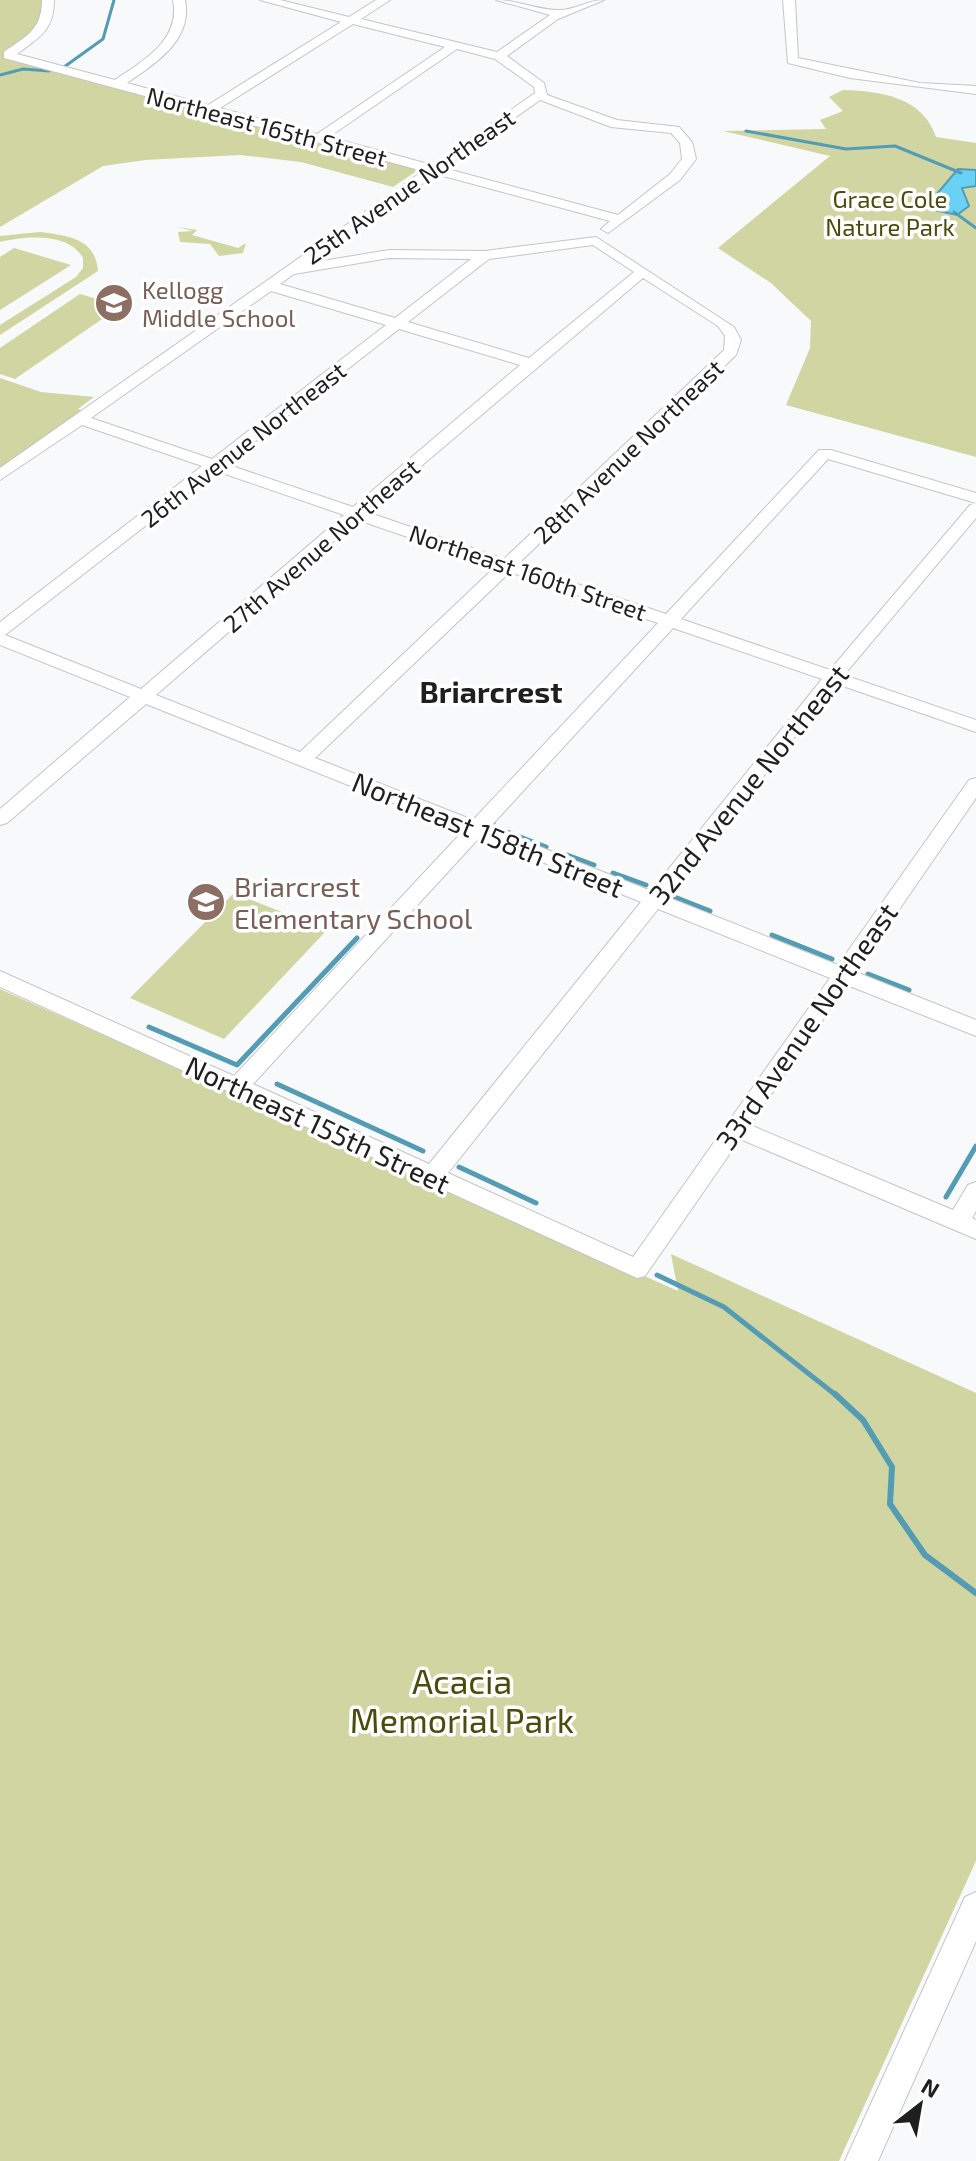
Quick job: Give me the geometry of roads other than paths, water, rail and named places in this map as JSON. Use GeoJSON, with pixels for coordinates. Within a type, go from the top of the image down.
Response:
{"type":"FeatureCollection","features":[{"type":"Feature","properties":{"kind":"street","name":"Northeast 165th Street"},"geometry":{"type":"LineString","coordinates":[[48,0],[48,19],[36,34],[8,55],[428,171],[618,219]]}},
{"type":"Feature","properties":{"kind":"street"},"geometry":{"type":"LineString","coordinates":[[117,84],[155,58],[167,45],[178,30],[182,8],[179,0]]}},
{"type":"Feature","properties":{"kind":"street"},"geometry":{"type":"LineString","coordinates":[[266,0],[499,56],[539,93],[615,124],[675,130],[689,152],[684,166],[640,206],[618,219],[596,241],[485,255],[389,254],[287,272]]}},
{"type":"Feature","properties":{"kind":"street"},"geometry":{"type":"LineString","coordinates":[[210,109],[384,0]]}},
{"type":"Feature","properties":{"kind":"street"},"geometry":{"type":"LineString","coordinates":[[502,0],[561,14]]}},
{"type":"Feature","properties":{"kind":"street"},"geometry":{"type":"LineString","coordinates":[[499,56],[561,14],[598,0]]}},
{"type":"Feature","properties":{"kind":"street"},"geometry":{"type":"LineString","coordinates":[[789,0],[792,60],[850,74],[976,90]]}},
{"type":"Feature","properties":{"kind":"street"},"geometry":{"type":"LineString","coordinates":[[318,139],[454,46]]}},
{"type":"Feature","properties":{"kind":"street","name":"25th Avenue Northeast"},"geometry":{"type":"LineString","coordinates":[[0,475],[539,93]]}},
{"type":"Feature","properties":{"kind":"street"},"geometry":{"type":"LineString","coordinates":[[596,241],[642,272]]}},
{"type":"Feature","properties":{"kind":"street","name":"26th Avenue Northeast"},"geometry":{"type":"LineString","coordinates":[[0,631],[217,466],[485,255]]}},
{"type":"Feature","properties":{"kind":"street","name":"28th Avenue Northeast"},"geometry":{"type":"LineString","coordinates":[[301,761],[731,352],[735,343],[723,323],[642,272]]}},
{"type":"Feature","properties":{"kind":"street","name":"27th Avenue Northeast"},"geometry":{"type":"LineString","coordinates":[[0,819],[531,363],[642,272]]}},
{"type":"Feature","properties":{"kind":"street"},"geometry":{"type":"LineString","coordinates":[[268,285],[531,363]]}},
{"type":"Feature","properties":{"kind":"street","name":"Northeast 160th Street"},"geometry":{"type":"LineString","coordinates":[[80,419],[976,726]]}},
{"type":"Feature","properties":{"kind":"street"},"geometry":{"type":"LineString","coordinates":[[237,1087],[825,453],[976,498]]}},
{"type":"Feature","properties":{"kind":"street","name":"32nd Avenue Northeast"},"geometry":{"type":"LineString","coordinates":[[433,1176],[833,677],[976,508]]}},
{"type":"Feature","properties":{"kind":"street","name":"Northeast 158th Street"},"geometry":{"type":"LineString","coordinates":[[0,639],[976,1028]]}},
{"type":"Feature","properties":{"kind":"street","name":"33rd Avenue Northeast"},"geometry":{"type":"LineString","coordinates":[[637,1269],[976,784]]}},
{"type":"Feature","properties":{"kind":"street","name":"Northeast 155th Street"},"geometry":{"type":"LineString","coordinates":[[0,978],[637,1269]]}},
{"type":"Feature","properties":{"kind":"street"},"geometry":{"type":"LineString","coordinates":[[735,1128],[967,1226],[976,1191]]}},
{"type":"Feature","properties":{"kind":"street"},"geometry":{"type":"LineString","coordinates":[[861,2161],[976,1907]]}},
{"type":"Feature","properties":{"kind":"water"},"geometry":{"type":"Polygon","coordinates":[[[958,169],[976,170],[976,186],[962,188],[969,206],[957,215],[925,208],[958,169]]]}},
{"type":"Feature","properties":{"kind":"waterway"},"geometry":{"type":"LineString","coordinates":[[64,67],[103,39],[114,0]]}},
{"type":"Feature","properties":{"kind":"waterway"},"geometry":{"type":"LineString","coordinates":[[0,75],[23,69],[49,71]]}},
{"type":"Feature","properties":{"kind":"waterway"},"geometry":{"type":"LineString","coordinates":[[746,131],[846,149],[895,146],[961,173]]}},
{"type":"Feature","properties":{"kind":"waterway"},"geometry":{"type":"LineString","coordinates":[[954,212],[976,228]]}},
{"type":"Feature","properties":{"kind":"waterway"},"geometry":{"type":"LineString","coordinates":[[493,823],[491,826],[546,847]]}},
{"type":"Feature","properties":{"kind":"waterway"},"geometry":{"type":"LineString","coordinates":[[567,855],[594,865]]}},
{"type":"Feature","properties":{"kind":"waterway"},"geometry":{"type":"LineString","coordinates":[[613,873],[646,885]]}},
{"type":"Feature","properties":{"kind":"waterway"},"geometry":{"type":"LineString","coordinates":[[672,896],[710,911]]}},
{"type":"Feature","properties":{"kind":"waterway"},"geometry":{"type":"LineString","coordinates":[[772,935],[832,959]]}},
{"type":"Feature","properties":{"kind":"waterway"},"geometry":{"type":"LineString","coordinates":[[149,1027],[237,1065],[357,938]]}},
{"type":"Feature","properties":{"kind":"waterway"},"geometry":{"type":"LineString","coordinates":[[868,974],[909,990]]}},
{"type":"Feature","properties":{"kind":"waterway"},"geometry":{"type":"LineString","coordinates":[[277,1084],[423,1151]]}},
{"type":"Feature","properties":{"kind":"waterway"},"geometry":{"type":"LineString","coordinates":[[946,1197],[976,1146]]}},
{"type":"Feature","properties":{"kind":"waterway"},"geometry":{"type":"LineString","coordinates":[[459,1167],[536,1203]]}},
{"type":"Feature","properties":{"kind":"waterway"},"geometry":{"type":"LineString","coordinates":[[657,1275],[724,1307],[837,1396]]}},
{"type":"Feature","properties":{"kind":"waterway"},"geometry":{"type":"LineString","coordinates":[[835,1394],[863,1420],[892,1467],[890,1504],[925,1555],[976,1593]]}},
{"type":"Feature","properties":{"kind":"place","name":"Kellogg Middle School"},"geometry":{"type":"Point","coordinates":[114,303]}},
{"type":"Feature","properties":{"kind":"place","name":"Briarcrest Elementary School"},"geometry":{"type":"Point","coordinates":[206,902]}},
{"type":"Feature","properties":{"kind":"district","name":"Briarcrest"},"geometry":{"type":"Point","coordinates":[491,691]}},
{"type":"Feature","properties":{"kind":"park label","name":"Grace Cole Nature Park"},"geometry":{"type":"Point","coordinates":[890,212]}},
{"type":"Feature","properties":{"kind":"park label","name":"Acacia Memorial Park"},"geometry":{"type":"Point","coordinates":[462,1700]}}]}
